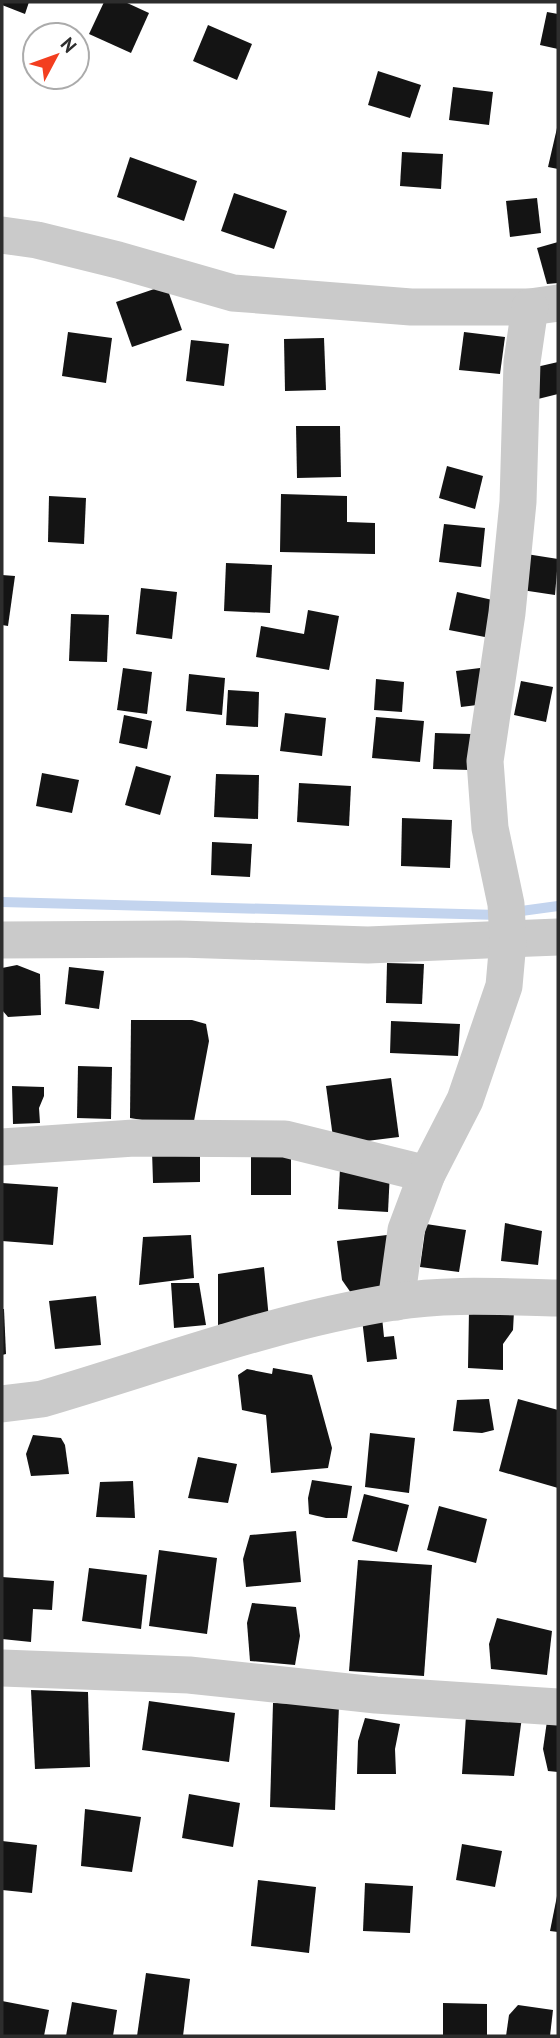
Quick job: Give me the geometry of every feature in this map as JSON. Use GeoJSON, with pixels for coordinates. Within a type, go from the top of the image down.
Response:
{"type":"FeatureCollection","features":[{"type":"Feature","properties":{"kind":"street"},"geometry":{"type":"LineString","coordinates":[[2,235],[37,240],[118,260],[233,293],[411,307],[544,305],[522,362],[518,502],[507,613],[485,761],[490,828],[507,923],[504,986],[465,1100],[427,1174],[406,1230],[396,1301]]}},
{"type":"Feature","properties":{"kind":"street"},"geometry":{"type":"LineString","coordinates":[[2,940],[180,939],[368,945],[507,923],[558,937]]}},
{"type":"Feature","properties":{"kind":"street"},"geometry":{"type":"LineString","coordinates":[[2,1147],[134,1138],[285,1139],[427,1174]]}},
{"type":"Feature","properties":{"kind":"street"},"geometry":{"type":"LineString","coordinates":[[2,1404],[41,1399],[294,1322],[396,1301],[461,1296],[558,1298]]}},
{"type":"Feature","properties":{"kind":"street"},"geometry":{"type":"LineString","coordinates":[[2,1668],[189,1675],[376,1695],[558,1707]]}},
{"type":"Feature","properties":{"kind":"building"},"geometry":{"type":"Polygon","coordinates":[[[2,2],[29,2],[25,14],[2,5],[2,2]]]}},
{"type":"Feature","properties":{"kind":"building"},"geometry":{"type":"Polygon","coordinates":[[[104,2],[125,2],[149,13],[131,53],[91,35],[104,2]]]}},
{"type":"Feature","properties":{"kind":"building"},"geometry":{"type":"Polygon","coordinates":[[[547,12],[558,14],[558,49],[540,45],[547,12]]]}},
{"type":"Feature","properties":{"kind":"building"},"geometry":{"type":"Polygon","coordinates":[[[208,25],[252,44],[237,80],[193,61],[208,25]]]}},
{"type":"Feature","properties":{"kind":"building"},"geometry":{"type":"Polygon","coordinates":[[[378,71],[421,85],[410,118],[368,105],[378,71]]]}},
{"type":"Feature","properties":{"kind":"building"},"geometry":{"type":"Polygon","coordinates":[[[453,87],[493,92],[489,125],[449,120],[453,87]]]}},
{"type":"Feature","properties":{"kind":"building"},"geometry":{"type":"Polygon","coordinates":[[[558,128],[558,169],[548,167],[558,128]]]}},
{"type":"Feature","properties":{"kind":"building"},"geometry":{"type":"Polygon","coordinates":[[[402,152],[443,154],[441,189],[400,186],[402,152]]]}},
{"type":"Feature","properties":{"kind":"building"},"geometry":{"type":"Polygon","coordinates":[[[130,157],[197,181],[184,221],[117,197],[130,157]]]}},
{"type":"Feature","properties":{"kind":"building"},"geometry":{"type":"Polygon","coordinates":[[[234,193],[287,211],[274,249],[221,231],[234,193]]]}},
{"type":"Feature","properties":{"kind":"building"},"geometry":{"type":"Polygon","coordinates":[[[537,198],[541,233],[510,237],[506,201],[537,198]]]}},
{"type":"Feature","properties":{"kind":"building"},"geometry":{"type":"Polygon","coordinates":[[[558,242],[558,283],[547,284],[537,248],[558,242]]]}},
{"type":"Feature","properties":{"kind":"building"},"geometry":{"type":"Polygon","coordinates":[[[166,285],[182,330],[132,347],[116,302],[166,285]]]}},
{"type":"Feature","properties":{"kind":"building"},"geometry":{"type":"Polygon","coordinates":[[[68,332],[112,338],[106,383],[62,376],[68,332]]]}},
{"type":"Feature","properties":{"kind":"building"},"geometry":{"type":"Polygon","coordinates":[[[464,332],[505,337],[500,374],[459,370],[464,332]]]}},
{"type":"Feature","properties":{"kind":"building"},"geometry":{"type":"Polygon","coordinates":[[[324,338],[326,390],[285,391],[284,339],[324,338]]]}},
{"type":"Feature","properties":{"kind":"building"},"geometry":{"type":"Polygon","coordinates":[[[191,340],[229,344],[224,386],[186,381],[191,340]]]}},
{"type":"Feature","properties":{"kind":"building"},"geometry":{"type":"Polygon","coordinates":[[[558,362],[558,394],[538,399],[532,368],[558,362]]]}},
{"type":"Feature","properties":{"kind":"building"},"geometry":{"type":"Polygon","coordinates":[[[296,426],[340,426],[341,477],[297,478],[296,426]]]}},
{"type":"Feature","properties":{"kind":"building"},"geometry":{"type":"Polygon","coordinates":[[[447,466],[483,476],[475,509],[439,498],[447,466]]]}},
{"type":"Feature","properties":{"kind":"building"},"geometry":{"type":"Polygon","coordinates":[[[281,494],[347,496],[347,522],[375,523],[375,554],[280,552],[281,494]]]}},
{"type":"Feature","properties":{"kind":"building"},"geometry":{"type":"Polygon","coordinates":[[[49,496],[86,498],[84,544],[48,542],[49,496]]]}},
{"type":"Feature","properties":{"kind":"building"},"geometry":{"type":"Polygon","coordinates":[[[444,524],[485,528],[481,567],[439,562],[444,524]]]}},
{"type":"Feature","properties":{"kind":"building"},"geometry":{"type":"Polygon","coordinates":[[[520,553],[558,559],[555,595],[515,589],[520,553]]]}},
{"type":"Feature","properties":{"kind":"building"},"geometry":{"type":"Polygon","coordinates":[[[226,563],[272,565],[270,613],[224,611],[226,563]]]}},
{"type":"Feature","properties":{"kind":"building"},"geometry":{"type":"Polygon","coordinates":[[[2,575],[15,576],[8,626],[2,625],[2,575]]]}},
{"type":"Feature","properties":{"kind":"building"},"geometry":{"type":"Polygon","coordinates":[[[141,588],[177,592],[172,639],[136,634],[141,588]]]}},
{"type":"Feature","properties":{"kind":"building"},"geometry":{"type":"Polygon","coordinates":[[[457,592],[497,601],[490,638],[449,630],[457,592]]]}},
{"type":"Feature","properties":{"kind":"building"},"geometry":{"type":"Polygon","coordinates":[[[308,610],[339,616],[329,670],[256,657],[261,626],[304,634],[308,610]]]}},
{"type":"Feature","properties":{"kind":"building"},"geometry":{"type":"Polygon","coordinates":[[[71,614],[109,615],[107,662],[69,661],[71,614]]]}},
{"type":"Feature","properties":{"kind":"building"},"geometry":{"type":"Polygon","coordinates":[[[123,668],[152,672],[147,714],[117,710],[123,668]]]}},
{"type":"Feature","properties":{"kind":"building"},"geometry":{"type":"Polygon","coordinates":[[[480,668],[485,704],[461,707],[456,671],[480,668]]]}},
{"type":"Feature","properties":{"kind":"building"},"geometry":{"type":"Polygon","coordinates":[[[189,674],[225,678],[222,715],[186,711],[189,674]]]}},
{"type":"Feature","properties":{"kind":"building"},"geometry":{"type":"Polygon","coordinates":[[[376,679],[404,682],[402,712],[374,710],[376,679]]]}},
{"type":"Feature","properties":{"kind":"building"},"geometry":{"type":"Polygon","coordinates":[[[521,681],[553,687],[546,722],[514,715],[521,681]]]}},
{"type":"Feature","properties":{"kind":"building"},"geometry":{"type":"Polygon","coordinates":[[[228,690],[259,692],[258,727],[226,725],[228,690]]]}},
{"type":"Feature","properties":{"kind":"building"},"geometry":{"type":"Polygon","coordinates":[[[285,713],[326,718],[322,756],[280,751],[285,713]]]}},
{"type":"Feature","properties":{"kind":"building"},"geometry":{"type":"Polygon","coordinates":[[[124,715],[152,721],[147,749],[119,743],[124,715]]]}},
{"type":"Feature","properties":{"kind":"building"},"geometry":{"type":"Polygon","coordinates":[[[376,717],[424,721],[420,762],[372,758],[376,717]]]}},
{"type":"Feature","properties":{"kind":"building"},"geometry":{"type":"Polygon","coordinates":[[[435,733],[472,734],[470,770],[433,769],[435,733]]]}},
{"type":"Feature","properties":{"kind":"building"},"geometry":{"type":"Polygon","coordinates":[[[136,766],[171,776],[160,815],[125,805],[136,766]]]}},
{"type":"Feature","properties":{"kind":"building"},"geometry":{"type":"Polygon","coordinates":[[[42,773],[79,780],[72,813],[36,806],[42,773]]]}},
{"type":"Feature","properties":{"kind":"building"},"geometry":{"type":"Polygon","coordinates":[[[216,774],[259,775],[258,819],[214,817],[216,774]]]}},
{"type":"Feature","properties":{"kind":"building"},"geometry":{"type":"Polygon","coordinates":[[[299,783],[351,786],[349,826],[297,822],[299,783]]]}},
{"type":"Feature","properties":{"kind":"building"},"geometry":{"type":"Polygon","coordinates":[[[402,818],[452,820],[450,868],[401,866],[402,818]]]}},
{"type":"Feature","properties":{"kind":"building"},"geometry":{"type":"Polygon","coordinates":[[[212,842],[252,844],[250,877],[211,875],[212,842]]]}},
{"type":"Feature","properties":{"kind":"building"},"geometry":{"type":"Polygon","coordinates":[[[387,963],[424,964],[422,1004],[386,1003],[387,963]]]}},
{"type":"Feature","properties":{"kind":"building"},"geometry":{"type":"Polygon","coordinates":[[[17,965],[40,974],[41,1015],[8,1017],[2,1010],[2,968],[17,965]]]}},
{"type":"Feature","properties":{"kind":"building"},"geometry":{"type":"Polygon","coordinates":[[[69,967],[104,971],[99,1009],[65,1004],[69,967]]]}},
{"type":"Feature","properties":{"kind":"building"},"geometry":{"type":"Polygon","coordinates":[[[131,1020],[192,1020],[206,1024],[209,1041],[194,1121],[148,1121],[130,1118],[131,1020]]]}},
{"type":"Feature","properties":{"kind":"building"},"geometry":{"type":"Polygon","coordinates":[[[391,1021],[460,1024],[458,1056],[390,1053],[391,1021]]]}},
{"type":"Feature","properties":{"kind":"building"},"geometry":{"type":"Polygon","coordinates":[[[78,1066],[112,1067],[111,1119],[77,1118],[78,1066]]]}},
{"type":"Feature","properties":{"kind":"building"},"geometry":{"type":"Polygon","coordinates":[[[391,1078],[399,1137],[334,1145],[326,1086],[391,1078]]]}},
{"type":"Feature","properties":{"kind":"building"},"geometry":{"type":"Polygon","coordinates":[[[12,1086],[44,1087],[39,1108],[40,1123],[13,1124],[12,1086]]]}},
{"type":"Feature","properties":{"kind":"building"},"geometry":{"type":"Polygon","coordinates":[[[200,1150],[200,1182],[153,1183],[152,1151],[200,1150]]]}},
{"type":"Feature","properties":{"kind":"building"},"geometry":{"type":"Polygon","coordinates":[[[251,1156],[291,1156],[291,1195],[251,1195],[251,1156]]]}},
{"type":"Feature","properties":{"kind":"building"},"geometry":{"type":"Polygon","coordinates":[[[340,1168],[390,1171],[388,1212],[338,1209],[340,1168]]]}},
{"type":"Feature","properties":{"kind":"building"},"geometry":{"type":"Polygon","coordinates":[[[2,1183],[58,1187],[53,1245],[2,1241],[2,1183]]]}},
{"type":"Feature","properties":{"kind":"building"},"geometry":{"type":"Polygon","coordinates":[[[505,1223],[542,1231],[538,1265],[501,1261],[505,1223]]]}},
{"type":"Feature","properties":{"kind":"building"},"geometry":{"type":"Polygon","coordinates":[[[426,1224],[466,1230],[459,1272],[420,1267],[426,1224]]]}},
{"type":"Feature","properties":{"kind":"building"},"geometry":{"type":"Polygon","coordinates":[[[191,1235],[194,1278],[139,1285],[143,1237],[191,1235]]]}},
{"type":"Feature","properties":{"kind":"building"},"geometry":{"type":"Polygon","coordinates":[[[387,1235],[394,1287],[351,1293],[342,1280],[337,1241],[387,1235]]]}},
{"type":"Feature","properties":{"kind":"building"},"geometry":{"type":"Polygon","coordinates":[[[264,1267],[269,1319],[218,1325],[218,1274],[264,1267]]]}},
{"type":"Feature","properties":{"kind":"building"},"geometry":{"type":"Polygon","coordinates":[[[171,1283],[199,1283],[206,1325],[174,1328],[171,1283]]]}},
{"type":"Feature","properties":{"kind":"building"},"geometry":{"type":"Polygon","coordinates":[[[96,1296],[101,1345],[55,1349],[49,1301],[96,1296]]]}},
{"type":"Feature","properties":{"kind":"building"},"geometry":{"type":"Polygon","coordinates":[[[2,1309],[6,1354],[2,1355],[2,1309]]]}},
{"type":"Feature","properties":{"kind":"building"},"geometry":{"type":"Polygon","coordinates":[[[469,1310],[514,1311],[513,1330],[503,1344],[503,1370],[468,1368],[469,1310]]]}},
{"type":"Feature","properties":{"kind":"building"},"geometry":{"type":"Polygon","coordinates":[[[382,1317],[384,1337],[394,1336],[397,1359],[367,1362],[362,1319],[382,1317]]]}},
{"type":"Feature","properties":{"kind":"building"},"geometry":{"type":"Polygon","coordinates":[[[273,1368],[312,1375],[332,1448],[328,1468],[271,1473],[266,1415],[242,1410],[238,1375],[247,1369],[272,1374],[273,1368]]]}},
{"type":"Feature","properties":{"kind":"building"},"geometry":{"type":"Polygon","coordinates":[[[489,1399],[494,1430],[482,1433],[453,1431],[457,1400],[489,1399]]]}},
{"type":"Feature","properties":{"kind":"building"},"geometry":{"type":"Polygon","coordinates":[[[518,1399],[558,1410],[558,1488],[499,1471],[518,1399]]]}},
{"type":"Feature","properties":{"kind":"building"},"geometry":{"type":"Polygon","coordinates":[[[370,1433],[415,1438],[409,1493],[365,1487],[370,1433]]]}},
{"type":"Feature","properties":{"kind":"building"},"geometry":{"type":"Polygon","coordinates":[[[33,1435],[61,1438],[65,1445],[69,1474],[31,1476],[26,1454],[33,1435]]]}},
{"type":"Feature","properties":{"kind":"building"},"geometry":{"type":"Polygon","coordinates":[[[198,1457],[237,1464],[228,1503],[188,1498],[198,1457]]]}},
{"type":"Feature","properties":{"kind":"building"},"geometry":{"type":"Polygon","coordinates":[[[312,1480],[352,1486],[347,1518],[326,1518],[309,1514],[308,1498],[312,1480]]]}},
{"type":"Feature","properties":{"kind":"building"},"geometry":{"type":"Polygon","coordinates":[[[133,1481],[135,1518],[96,1517],[100,1482],[133,1481]]]}},
{"type":"Feature","properties":{"kind":"building"},"geometry":{"type":"Polygon","coordinates":[[[364,1494],[409,1505],[397,1552],[352,1541],[364,1494]]]}},
{"type":"Feature","properties":{"kind":"building"},"geometry":{"type":"Polygon","coordinates":[[[439,1506],[487,1519],[476,1563],[427,1550],[439,1506]]]}},
{"type":"Feature","properties":{"kind":"building"},"geometry":{"type":"Polygon","coordinates":[[[296,1531],[301,1582],[246,1587],[243,1559],[250,1535],[296,1531]]]}},
{"type":"Feature","properties":{"kind":"building"},"geometry":{"type":"Polygon","coordinates":[[[159,1550],[217,1558],[207,1634],[149,1626],[159,1550]]]}},
{"type":"Feature","properties":{"kind":"building"},"geometry":{"type":"Polygon","coordinates":[[[358,1560],[432,1565],[424,1676],[349,1671],[358,1560]]]}},
{"type":"Feature","properties":{"kind":"building"},"geometry":{"type":"Polygon","coordinates":[[[89,1568],[147,1575],[141,1629],[82,1621],[89,1568]]]}},
{"type":"Feature","properties":{"kind":"building"},"geometry":{"type":"Polygon","coordinates":[[[2,1577],[54,1581],[52,1610],[33,1609],[31,1642],[2,1639],[2,1577]]]}},
{"type":"Feature","properties":{"kind":"building"},"geometry":{"type":"Polygon","coordinates":[[[252,1603],[296,1607],[300,1636],[295,1665],[250,1661],[247,1623],[252,1603]]]}},
{"type":"Feature","properties":{"kind":"building"},"geometry":{"type":"Polygon","coordinates":[[[497,1618],[552,1631],[547,1675],[491,1669],[489,1644],[497,1618]]]}},
{"type":"Feature","properties":{"kind":"building"},"geometry":{"type":"Polygon","coordinates":[[[31,1690],[88,1692],[90,1767],[35,1769],[31,1690]]]}},
{"type":"Feature","properties":{"kind":"building"},"geometry":{"type":"Polygon","coordinates":[[[149,1701],[235,1713],[229,1762],[142,1750],[149,1701]]]}},
{"type":"Feature","properties":{"kind":"building"},"geometry":{"type":"Polygon","coordinates":[[[273,1703],[339,1705],[335,1810],[270,1807],[273,1703]]]}},
{"type":"Feature","properties":{"kind":"building"},"geometry":{"type":"Polygon","coordinates":[[[466,1716],[522,1717],[514,1776],[462,1774],[466,1716]]]}},
{"type":"Feature","properties":{"kind":"building"},"geometry":{"type":"Polygon","coordinates":[[[365,1718],[400,1724],[395,1749],[396,1774],[357,1774],[358,1741],[365,1718]]]}},
{"type":"Feature","properties":{"kind":"building"},"geometry":{"type":"Polygon","coordinates":[[[547,1721],[558,1723],[558,1772],[548,1771],[543,1749],[547,1721]]]}},
{"type":"Feature","properties":{"kind":"building"},"geometry":{"type":"Polygon","coordinates":[[[189,1794],[240,1803],[233,1847],[182,1838],[189,1794]]]}},
{"type":"Feature","properties":{"kind":"building"},"geometry":{"type":"Polygon","coordinates":[[[85,1809],[141,1817],[132,1872],[81,1866],[85,1809]]]}},
{"type":"Feature","properties":{"kind":"building"},"geometry":{"type":"Polygon","coordinates":[[[2,1841],[37,1845],[32,1893],[2,1890],[2,1841]]]}},
{"type":"Feature","properties":{"kind":"building"},"geometry":{"type":"Polygon","coordinates":[[[462,1844],[502,1851],[495,1887],[456,1880],[462,1844]]]}},
{"type":"Feature","properties":{"kind":"building"},"geometry":{"type":"Polygon","coordinates":[[[258,1880],[316,1887],[309,1953],[251,1946],[258,1880]]]}},
{"type":"Feature","properties":{"kind":"building"},"geometry":{"type":"Polygon","coordinates":[[[365,1883],[413,1886],[410,1933],[363,1931],[365,1883]]]}},
{"type":"Feature","properties":{"kind":"building"},"geometry":{"type":"Polygon","coordinates":[[[558,1896],[558,1932],[550,1931],[558,1896]]]}},
{"type":"Feature","properties":{"kind":"building"},"geometry":{"type":"Polygon","coordinates":[[[146,1973],[190,1979],[183,2036],[137,2036],[146,1973]]]}},
{"type":"Feature","properties":{"kind":"building"},"geometry":{"type":"Polygon","coordinates":[[[2,2001],[49,2010],[44,2036],[2,2036],[2,2001]]]}},
{"type":"Feature","properties":{"kind":"building"},"geometry":{"type":"Polygon","coordinates":[[[72,2002],[117,2010],[113,2036],[66,2036],[72,2002]]]}},
{"type":"Feature","properties":{"kind":"building"},"geometry":{"type":"Polygon","coordinates":[[[443,2003],[487,2004],[487,2036],[443,2036],[443,2003]]]}},
{"type":"Feature","properties":{"kind":"building"},"geometry":{"type":"Polygon","coordinates":[[[518,2005],[553,2010],[550,2036],[506,2036],[509,2015],[518,2005]]]}},
{"type":"Feature","properties":{"kind":"waterway"},"geometry":{"type":"LineString","coordinates":[[2,902],[499,915]]}},
{"type":"Feature","properties":{"kind":"waterway"},"geometry":{"type":"LineString","coordinates":[[514,912],[558,906]]}}]}
